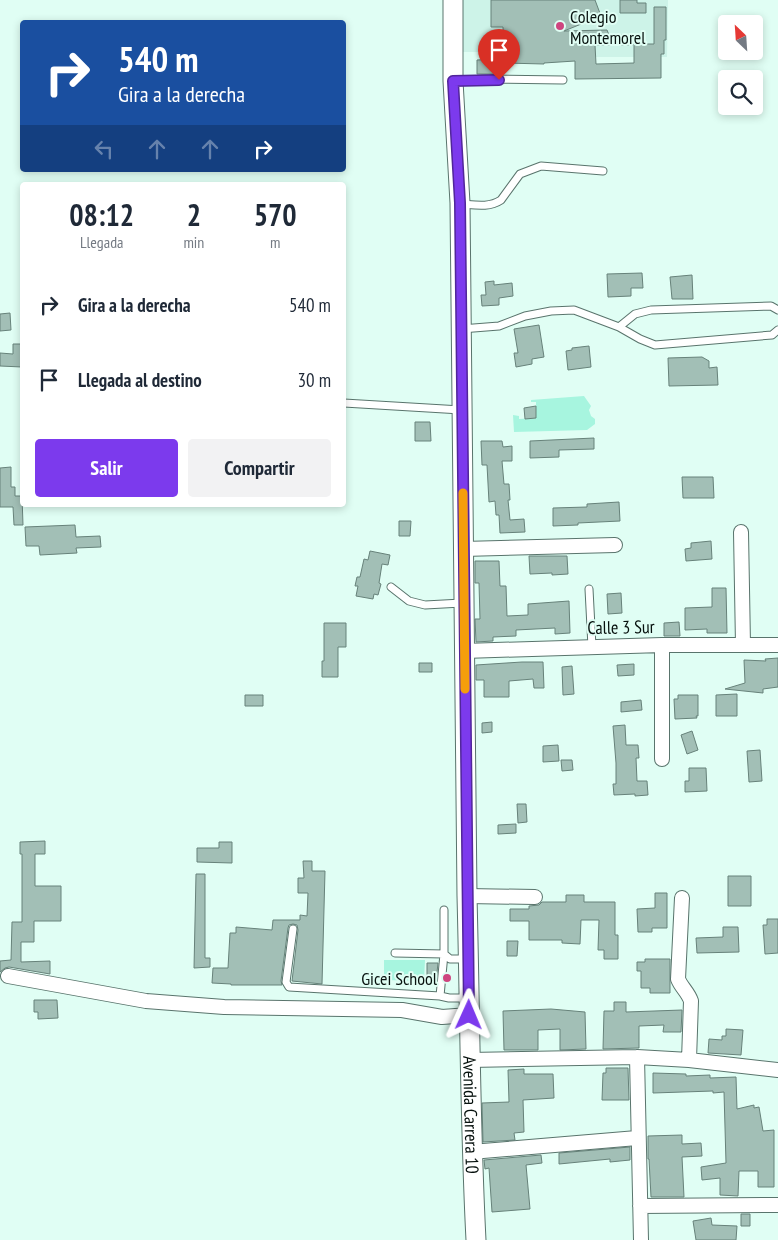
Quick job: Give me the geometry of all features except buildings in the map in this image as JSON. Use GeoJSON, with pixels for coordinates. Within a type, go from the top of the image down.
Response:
{"type":"FeatureCollection","features":[{"type":"Feature","properties":{"kind":"street","name":"Avenida Carrera 10"},"geometry":{"type":"LineString","coordinates":[[453,0],[453,81],[460,203],[469,1060],[471,1152],[476,1240]]}},
{"type":"Feature","properties":{"kind":"street"},"geometry":{"type":"LineString","coordinates":[[741,532],[743,645]]}},
{"type":"Feature","properties":{"kind":"street"},"geometry":{"type":"LineString","coordinates":[[463,548],[615,545]]}},
{"type":"Feature","properties":{"kind":"street"},"geometry":{"type":"LineString","coordinates":[[662,645],[662,759]]}},
{"type":"Feature","properties":{"kind":"street","name":"Calle 3 Sur"},"geometry":{"type":"LineString","coordinates":[[464,651],[662,645],[778,645]]}},
{"type":"Feature","properties":{"kind":"street"},"geometry":{"type":"LineString","coordinates":[[467,896],[535,897]]}},
{"type":"Feature","properties":{"kind":"street"},"geometry":{"type":"LineString","coordinates":[[682,898],[678,979],[689,994],[691,1001],[689,1060]]}},
{"type":"Feature","properties":{"kind":"street"},"geometry":{"type":"LineString","coordinates":[[8,976],[146,1001],[224,1007],[402,1010],[442,1017],[469,1007]]}},
{"type":"Feature","properties":{"kind":"street"},"geometry":{"type":"LineString","coordinates":[[637,1057],[640,1240]]}},
{"type":"Feature","properties":{"kind":"street"},"geometry":{"type":"LineString","coordinates":[[469,1060],[637,1057],[689,1060],[778,1070]]}},
{"type":"Feature","properties":{"kind":"street"},"geometry":{"type":"LineString","coordinates":[[471,1152],[637,1138]]}},
{"type":"Feature","properties":{"kind":"street"},"geometry":{"type":"LineString","coordinates":[[640,1206],[777,1205]]}},
{"type":"Feature","properties":{"kind":"lane"},"geometry":{"type":"LineString","coordinates":[[453,81],[483,79],[563,80]]}},
{"type":"Feature","properties":{"kind":"lane"},"geometry":{"type":"LineString","coordinates":[[460,203],[482,205],[497,202],[501,200],[520,174],[541,166],[603,171]]}},
{"type":"Feature","properties":{"kind":"lane"},"geometry":{"type":"LineString","coordinates":[[619,327],[635,314],[651,310],[771,306],[778,310]]}},
{"type":"Feature","properties":{"kind":"lane"},"geometry":{"type":"LineString","coordinates":[[461,328],[499,326],[525,316],[551,310],[574,310],[619,327],[640,340],[655,345],[772,335],[778,330]]}},
{"type":"Feature","properties":{"kind":"lane"},"geometry":{"type":"LineString","coordinates":[[346,403],[462,410]]}},
{"type":"Feature","properties":{"kind":"lane"},"geometry":{"type":"LineString","coordinates":[[391,587],[409,601],[425,605],[464,603]]}},
{"type":"Feature","properties":{"kind":"lane"},"geometry":{"type":"LineString","coordinates":[[589,589],[592,647]]}},
{"type":"Feature","properties":{"kind":"lane"},"geometry":{"type":"LineString","coordinates":[[440,996],[444,954],[444,910]]}},
{"type":"Feature","properties":{"kind":"lane"},"geometry":{"type":"LineString","coordinates":[[293,929],[286,982],[289,987],[440,996],[469,1007]]}},
{"type":"Feature","properties":{"kind":"lane"},"geometry":{"type":"LineString","coordinates":[[395,953],[444,954],[450,960],[469,960]]}},
{"type":"Feature","properties":{"kind":"shaded area","name":"Colegio Montemorel"},"geometry":{"type":"Polygon","coordinates":[[[453,0],[668,0],[667,57],[566,57],[565,52],[453,52],[453,0]]]}},
{"type":"Feature","properties":{"kind":"green space"},"geometry":{"type":"Polygon","coordinates":[[[584,396],[591,406],[589,410],[591,416],[595,419],[595,424],[587,430],[514,432],[513,415],[519,416],[519,419],[536,418],[536,402],[531,402],[531,400],[584,396]]]}},
{"type":"Feature","properties":{"kind":"green space"},"geometry":{"type":"Polygon","coordinates":[[[384,960],[425,960],[424,981],[384,980],[384,960]]]}},
{"type":"Feature","properties":{"kind":"slow traffic"},"geometry":{"type":"LineString","coordinates":[[463,493],[465,689]]}},
{"type":"Feature","properties":{"kind":"place","name":"Colegio Montemorel"},"geometry":{"type":"Point","coordinates":[560,26]}},
{"type":"Feature","properties":{"kind":"place","name":"Gicei School"},"geometry":{"type":"Point","coordinates":[447,978]}},
{"type":"Feature","properties":{"kind":"route"},"geometry":{"type":"LineString","coordinates":[[469,1015],[460,203],[453,81],[499,80]]}}]}
